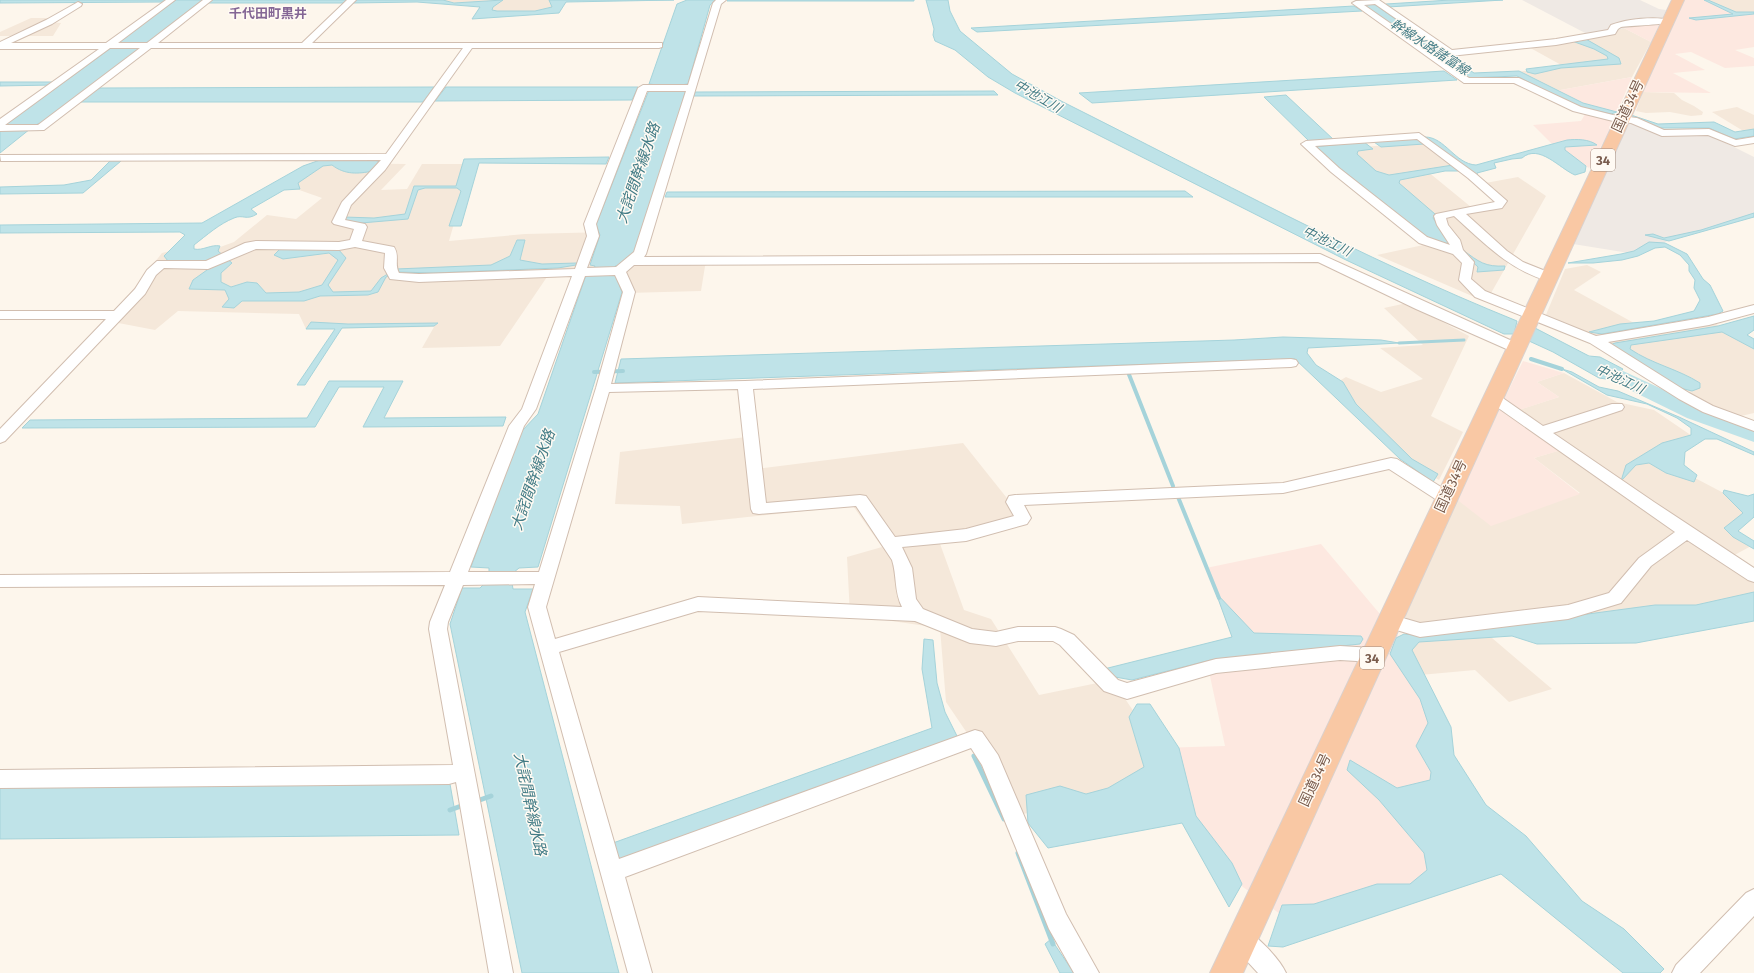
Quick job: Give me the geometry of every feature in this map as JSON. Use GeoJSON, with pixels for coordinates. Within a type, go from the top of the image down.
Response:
{"type":"FeatureCollection","features":[{"type":"Feature","properties":{"kind":"highway","name":"国道34号"},"geometry":{"type":"LineString","coordinates":[[1226,973],[1492,397],[1678,0]]}},
{"type":"Feature","properties":{"kind":"street"},"geometry":{"type":"LineString","coordinates":[[0,124],[71,74],[106,46],[171,0]]}},
{"type":"Feature","properties":{"kind":"street"},"geometry":{"type":"LineString","coordinates":[[0,128],[40,128],[117,71],[147,46],[208,0]]}},
{"type":"Feature","properties":{"kind":"street"},"geometry":{"type":"LineString","coordinates":[[304,46],[352,0]]}},
{"type":"Feature","properties":{"kind":"street"},"geometry":{"type":"LineString","coordinates":[[0,438],[140,291],[151,273],[161,264],[208,265],[249,246],[256,245],[339,246],[355,243],[390,250],[392,256],[392,272],[419,278],[619,271],[640,254],[687,88],[717,3],[722,0]]}},
{"type":"Feature","properties":{"kind":"street"},"geometry":{"type":"LineString","coordinates":[[0,46],[49,22],[78,4]]}},
{"type":"Feature","properties":{"kind":"street"},"geometry":{"type":"LineString","coordinates":[[1367,4],[1417,39],[1450,53],[1556,42],[1612,32],[1614,27],[1619,25],[1653,21],[1668,22]]}},
{"type":"Feature","properties":{"kind":"street"},"geometry":{"type":"LineString","coordinates":[[1367,4],[1417,39],[1467,82],[1516,80],[1577,109],[1633,120],[1662,134],[1709,132],[1734,143],[1754,140]]}},
{"type":"Feature","properties":{"kind":"street"},"geometry":{"type":"LineString","coordinates":[[0,46],[659,45]]}},
{"type":"Feature","properties":{"kind":"street"},"geometry":{"type":"LineString","coordinates":[[355,243],[361,227],[338,222],[346,204],[381,168],[469,46]]}},
{"type":"Feature","properties":{"kind":"street"},"geometry":{"type":"LineString","coordinates":[[501,973],[438,629],[439,622],[517,426],[529,409],[585,271],[593,236],[590,224],[643,88],[687,88]]}},
{"type":"Feature","properties":{"kind":"street"},"geometry":{"type":"LineString","coordinates":[[1457,251],[1455,240],[1440,221],[1440,216],[1456,212],[1491,208],[1500,205],[1501,201],[1478,180],[1419,136],[1306,144],[1335,170],[1423,240],[1434,245],[1457,251],[1468,262],[1465,280],[1480,294],[1530,317],[1595,340],[1684,396],[1708,409],[1754,426]]}},
{"type":"Feature","properties":{"kind":"street"},"geometry":{"type":"LineString","coordinates":[[1,158],[388,157]]}},
{"type":"Feature","properties":{"kind":"street"},"geometry":{"type":"LineString","coordinates":[[1456,212],[1503,254],[1519,265],[1549,277]]}},
{"type":"Feature","properties":{"kind":"street"},"geometry":{"type":"LineString","coordinates":[[631,261],[1320,258],[1421,306],[1517,345]]}},
{"type":"Feature","properties":{"kind":"street"},"geometry":{"type":"LineString","coordinates":[[619,271],[629,292],[606,377],[537,607],[640,973]]}},
{"type":"Feature","properties":{"kind":"street"},"geometry":{"type":"LineString","coordinates":[[1595,340],[1710,322],[1754,309]]}},
{"type":"Feature","properties":{"kind":"street"},"geometry":{"type":"LineString","coordinates":[[0,315],[116,315]]}},
{"type":"Feature","properties":{"kind":"street"},"geometry":{"type":"LineString","coordinates":[[606,377],[745,385],[1291,363]]}},
{"type":"Feature","properties":{"kind":"street"},"geometry":{"type":"LineString","coordinates":[[745,385],[759,509],[860,500],[900,559],[906,599],[911,608],[917,614]]}},
{"type":"Feature","properties":{"kind":"street"},"geometry":{"type":"LineString","coordinates":[[1492,397],[1543,431],[1686,532],[1754,576]]}},
{"type":"Feature","properties":{"kind":"street"},"geometry":{"type":"LineString","coordinates":[[1543,431],[1617,407]]}},
{"type":"Feature","properties":{"kind":"street"},"geometry":{"type":"LineString","coordinates":[[891,544],[926,537],[958,536],[1021,520],[1023,518],[1014,502],[1016,500],[1283,488],[1391,463],[1446,498]]}},
{"type":"Feature","properties":{"kind":"street"},"geometry":{"type":"LineString","coordinates":[[1389,621],[1420,630],[1568,612],[1615,598],[1645,562],[1686,532]]}},
{"type":"Feature","properties":{"kind":"street"},"geometry":{"type":"LineString","coordinates":[[0,581],[546,578]]}},
{"type":"Feature","properties":{"kind":"street"},"geometry":{"type":"LineString","coordinates":[[548,648],[698,604],[917,614],[970,636],[996,639],[1018,634],[1055,634],[1067,640],[1111,686],[1127,691],[1216,666],[1340,653],[1373,655]]}},
{"type":"Feature","properties":{"kind":"street"},"geometry":{"type":"LineString","coordinates":[[612,872],[975,738],[991,761],[1057,921],[1087,973]]}},
{"type":"Feature","properties":{"kind":"street"},"geometry":{"type":"LineString","coordinates":[[0,779],[448,776],[465,771]]}},
{"type":"Feature","properties":{"kind":"street"},"geometry":{"type":"LineString","coordinates":[[1684,973],[1754,900]]}},
{"type":"Feature","properties":{"kind":"street"},"geometry":{"type":"LineString","coordinates":[[1242,939],[1274,973]]}},
{"type":"Feature","properties":{"kind":"shaded area"},"geometry":{"type":"Polygon","coordinates":[[[429,0],[556,0],[553,12],[483,16],[483,6],[429,0]]]}},
{"type":"Feature","properties":{"kind":"shaded area"},"geometry":{"type":"Polygon","coordinates":[[[1522,0],[1640,0],[1659,9],[1666,10],[1661,21],[1652,21],[1610,32],[1587,34],[1522,0]]]}},
{"type":"Feature","properties":{"kind":"shaded area"},"geometry":{"type":"Polygon","coordinates":[[[1684,0],[1708,0],[1739,15],[1754,14],[1754,47],[1735,50],[1754,58],[1754,66],[1725,68],[1691,52],[1675,54],[1705,70],[1673,73],[1711,93],[1643,92],[1684,0]]]}},
{"type":"Feature","properties":{"kind":"shaded area"},"geometry":{"type":"Polygon","coordinates":[[[1708,0],[1754,0],[1754,14],[1739,15],[1708,0]]]}},
{"type":"Feature","properties":{"kind":"shaded area"},"geometry":{"type":"Polygon","coordinates":[[[31,18],[56,18],[51,22],[61,23],[53,36],[0,36],[0,32],[31,18]]]}},
{"type":"Feature","properties":{"kind":"shaded area"},"geometry":{"type":"Polygon","coordinates":[[[1661,21],[1651,42],[1616,24],[1661,21]]]}},
{"type":"Feature","properties":{"kind":"shaded area"},"geometry":{"type":"Polygon","coordinates":[[[1616,24],[1651,42],[1632,77],[1555,91],[1516,72],[1563,66],[1525,45],[1587,34],[1616,24]]]}},
{"type":"Feature","properties":{"kind":"shaded area"},"geometry":{"type":"Polygon","coordinates":[[[1632,77],[1617,112],[1581,104],[1555,91],[1632,77]]]}},
{"type":"Feature","properties":{"kind":"shaded area"},"geometry":{"type":"Polygon","coordinates":[[[1643,92],[1674,93],[1682,100],[1703,112],[1702,115],[1691,116],[1670,112],[1646,113],[1636,111],[1643,92]]]}},
{"type":"Feature","properties":{"kind":"shaded area"},"geometry":{"type":"Polygon","coordinates":[[[1737,107],[1754,115],[1754,131],[1745,132],[1712,112],[1737,107]]]}},
{"type":"Feature","properties":{"kind":"shaded area"},"geometry":{"type":"Polygon","coordinates":[[[1587,111],[1617,117],[1589,168],[1554,146],[1533,125],[1581,121],[1587,111]]]}},
{"type":"Feature","properties":{"kind":"shaded area"},"geometry":{"type":"Polygon","coordinates":[[[1629,121],[1662,136],[1706,133],[1754,157],[1754,217],[1673,239],[1635,254],[1573,244],[1629,121]]]}},
{"type":"Feature","properties":{"kind":"shaded area"},"geometry":{"type":"Polygon","coordinates":[[[1432,141],[1466,166],[1427,171],[1471,207],[1492,205],[1496,198],[1480,184],[1518,177],[1546,196],[1486,302],[1377,255],[1442,241],[1341,149],[1432,141]]]}},
{"type":"Feature","properties":{"kind":"shaded area"},"geometry":{"type":"Polygon","coordinates":[[[320,163],[406,164],[381,190],[407,189],[422,164],[471,164],[449,241],[525,234],[608,232],[596,273],[549,274],[500,346],[422,348],[434,327],[306,329],[299,314],[178,311],[155,330],[108,321],[162,253],[182,248],[201,254],[234,242],[267,215],[296,219],[322,198],[288,186],[320,163]]]}},
{"type":"Feature","properties":{"kind":"shaded area"},"geometry":{"type":"Polygon","coordinates":[[[636,260],[706,260],[701,291],[627,293],[617,273],[636,260]]]}},
{"type":"Feature","properties":{"kind":"shaded area"},"geometry":{"type":"Polygon","coordinates":[[[1587,265],[1601,272],[1574,290],[1654,334],[1716,324],[1754,345],[1754,413],[1728,419],[1587,340],[1543,322],[1565,269],[1587,265]]]}},
{"type":"Feature","properties":{"kind":"shaded area"},"geometry":{"type":"Polygon","coordinates":[[[1407,303],[1469,336],[1431,416],[1463,432],[1439,480],[1404,459],[1331,386],[1346,377],[1381,392],[1423,379],[1380,348],[1423,345],[1384,308],[1407,303]]]}},
{"type":"Feature","properties":{"kind":"shaded area"},"geometry":{"type":"Polygon","coordinates":[[[1523,361],[1564,373],[1537,382],[1559,397],[1513,412],[1565,449],[1534,458],[1580,494],[1491,526],[1455,498],[1523,361]]]}},
{"type":"Feature","properties":{"kind":"shaded area"},"geometry":{"type":"Polygon","coordinates":[[[1564,373],[1617,402],[1654,410],[1695,438],[1657,458],[1754,509],[1731,532],[1753,545],[1729,558],[1754,574],[1754,602],[1485,632],[1552,689],[1509,702],[1475,670],[1420,675],[1406,645],[1406,612],[1455,498],[1580,493],[1534,458],[1564,449],[1512,412],[1559,397],[1537,382],[1564,373]]]}},
{"type":"Feature","properties":{"kind":"shaded area"},"geometry":{"type":"Polygon","coordinates":[[[755,436],[757,469],[963,443],[1026,522],[939,541],[964,610],[991,619],[1039,695],[1112,680],[1159,748],[1177,782],[1009,817],[984,758],[946,702],[940,628],[850,615],[847,557],[882,547],[853,506],[682,524],[680,506],[615,504],[620,452],[755,436]]]}},
{"type":"Feature","properties":{"kind":"shaded area"},"geometry":{"type":"Polygon","coordinates":[[[1321,544],[1406,645],[1449,782],[1433,891],[1287,919],[1225,874],[1159,748],[1225,746],[1205,653],[1232,637],[1206,568],[1321,544]]]}},
{"type":"Feature","properties":{"kind":"water"},"geometry":{"type":"Polygon","coordinates":[[[0,0],[168,0],[165,2],[0,3],[0,0]]]}},
{"type":"Feature","properties":{"kind":"water"},"geometry":{"type":"Polygon","coordinates":[[[176,0],[203,0],[145,44],[129,48],[140,48],[111,73],[41,123],[35,125],[0,153],[0,130],[17,125],[5,125],[111,48],[123,48],[127,45],[115,44],[176,0]]]}},
{"type":"Feature","properties":{"kind":"water"},"geometry":{"type":"Polygon","coordinates":[[[211,0],[347,0],[344,3],[207,3],[211,0]]]}},
{"type":"Feature","properties":{"kind":"water"},"geometry":{"type":"Polygon","coordinates":[[[355,0],[443,0],[454,3],[503,0],[493,7],[492,10],[535,11],[552,7],[549,0],[674,0],[566,2],[559,13],[472,19],[480,7],[417,2],[352,3],[355,0]]]}},
{"type":"Feature","properties":{"kind":"water","name":"大詫間幹線水路"},"geometry":{"type":"Polygon","coordinates":[[[687,0],[716,0],[710,5],[688,84],[679,85],[677,90],[686,90],[637,252],[621,266],[615,266],[612,274],[615,274],[622,292],[538,567],[519,568],[513,573],[489,573],[489,568],[471,567],[520,433],[538,414],[586,275],[592,274],[595,266],[590,265],[600,235],[596,225],[649,90],[656,90],[658,85],[649,84],[677,4],[687,0]]]}},
{"type":"Feature","properties":{"kind":"water"},"geometry":{"type":"Polygon","coordinates":[[[914,0],[914,1],[727,1],[914,0]]]}},
{"type":"Feature","properties":{"kind":"water"},"geometry":{"type":"Polygon","coordinates":[[[926,0],[948,0],[950,11],[960,31],[1012,74],[1063,102],[1344,244],[1459,297],[1517,321],[1514,334],[1504,334],[1346,260],[1015,93],[988,77],[955,50],[935,41],[933,35],[934,29],[926,0]]]}},
{"type":"Feature","properties":{"kind":"water"},"geometry":{"type":"Polygon","coordinates":[[[1450,0],[1503,0],[1388,7],[1384,6],[1386,4],[1450,0]]]}},
{"type":"Feature","properties":{"kind":"water"},"geometry":{"type":"Polygon","coordinates":[[[1704,0],[1708,0],[1736,12],[1754,12],[1754,14],[1696,20],[1689,18],[1733,14],[1704,0]]]}},
{"type":"Feature","properties":{"kind":"water"},"geometry":{"type":"Polygon","coordinates":[[[1374,4],[1421,37],[1407,38],[1362,5],[1374,4]]]}},
{"type":"Feature","properties":{"kind":"water"},"geometry":{"type":"Polygon","coordinates":[[[1354,6],[1362,11],[977,32],[971,28],[1354,6]]]}},
{"type":"Feature","properties":{"kind":"water"},"geometry":{"type":"Polygon","coordinates":[[[1584,38],[1619,58],[1621,64],[1561,68],[1535,74],[1527,72],[1526,69],[1608,59],[1607,56],[1594,49],[1572,41],[1584,38]]]}},
{"type":"Feature","properties":{"kind":"water"},"geometry":{"type":"Polygon","coordinates":[[[1426,41],[1474,73],[1519,71],[1583,103],[1617,112],[1611,114],[1574,106],[1517,76],[1468,78],[1414,42],[1426,41]]]}},
{"type":"Feature","properties":{"kind":"water"},"geometry":{"type":"Polygon","coordinates":[[[1444,71],[1457,80],[1092,103],[1079,93],[1444,71]]]}},
{"type":"Feature","properties":{"kind":"water"},"geometry":{"type":"Polygon","coordinates":[[[0,82],[57,82],[53,85],[0,86],[0,82]]]}},
{"type":"Feature","properties":{"kind":"water"},"geometry":{"type":"Polygon","coordinates":[[[434,87],[423,102],[80,102],[98,88],[434,87]]]}},
{"type":"Feature","properties":{"kind":"water"},"geometry":{"type":"Polygon","coordinates":[[[446,87],[638,87],[632,100],[435,101],[446,87]]]}},
{"type":"Feature","properties":{"kind":"water"},"geometry":{"type":"Polygon","coordinates":[[[994,91],[998,95],[694,96],[695,92],[994,91]]]}},
{"type":"Feature","properties":{"kind":"water"},"geometry":{"type":"Polygon","coordinates":[[[1286,95],[1334,140],[1309,141],[1264,97],[1286,95]]]}},
{"type":"Feature","properties":{"kind":"water"},"geometry":{"type":"Polygon","coordinates":[[[1631,115],[1658,124],[1714,122],[1735,132],[1754,129],[1754,136],[1734,139],[1709,128],[1655,128],[1630,117],[1631,115]]]}},
{"type":"Feature","properties":{"kind":"water"},"geometry":{"type":"Polygon","coordinates":[[[1425,137],[1438,141],[1462,160],[1469,164],[1476,165],[1567,140],[1587,141],[1597,145],[1565,147],[1565,150],[1586,166],[1585,172],[1575,175],[1542,155],[1535,153],[1529,154],[1522,158],[1494,163],[1496,168],[1477,173],[1478,177],[1450,158],[1425,137]]]}},
{"type":"Feature","properties":{"kind":"water"},"geometry":{"type":"Polygon","coordinates":[[[1417,138],[1424,144],[1381,147],[1374,142],[1417,138]]]}},
{"type":"Feature","properties":{"kind":"water"},"geometry":{"type":"Polygon","coordinates":[[[1364,142],[1373,149],[1358,151],[1357,154],[1376,171],[1389,175],[1453,165],[1459,171],[1445,171],[1400,180],[1399,183],[1435,214],[1433,218],[1452,244],[1432,241],[1313,147],[1364,142]]]}},
{"type":"Feature","properties":{"kind":"water"},"geometry":{"type":"Polygon","coordinates":[[[609,157],[606,164],[479,163],[461,226],[449,226],[461,191],[457,188],[425,188],[418,190],[408,219],[361,223],[343,221],[344,217],[374,218],[405,214],[414,186],[456,186],[464,159],[609,157]]]}},
{"type":"Feature","properties":{"kind":"water"},"geometry":{"type":"Polygon","coordinates":[[[372,159],[380,162],[373,171],[367,172],[352,173],[342,171],[332,165],[323,166],[298,183],[300,189],[284,190],[251,209],[257,214],[253,216],[237,217],[223,223],[194,245],[194,249],[220,246],[218,251],[232,263],[221,273],[221,282],[231,287],[247,282],[257,283],[266,293],[299,292],[322,285],[338,260],[329,253],[283,259],[274,255],[281,248],[338,249],[346,258],[328,285],[333,292],[371,291],[381,278],[396,269],[491,265],[510,256],[517,240],[525,240],[520,260],[542,264],[577,263],[576,265],[558,268],[433,273],[397,272],[386,277],[378,292],[368,295],[320,296],[304,301],[242,301],[234,308],[222,307],[229,299],[225,290],[189,289],[193,280],[214,265],[168,261],[164,256],[185,235],[180,232],[0,233],[0,225],[202,223],[303,166],[320,160],[372,159]]]}},
{"type":"Feature","properties":{"kind":"water"},"geometry":{"type":"Polygon","coordinates":[[[110,161],[121,161],[83,193],[0,194],[0,187],[64,185],[91,180],[110,161]]]}},
{"type":"Feature","properties":{"kind":"water"},"geometry":{"type":"Polygon","coordinates":[[[1185,191],[1193,197],[665,197],[667,192],[1185,191]]]}},
{"type":"Feature","properties":{"kind":"water"},"geometry":{"type":"Polygon","coordinates":[[[1754,213],[1754,217],[1669,241],[1645,235],[1653,234],[1664,238],[1701,230],[1754,213]]]}},
{"type":"Feature","properties":{"kind":"water"},"geometry":{"type":"Polygon","coordinates":[[[1649,242],[1665,243],[1687,254],[1703,279],[1710,285],[1723,311],[1718,314],[1602,334],[1589,332],[1620,324],[1654,321],[1694,311],[1700,300],[1694,288],[1695,280],[1689,271],[1689,265],[1680,255],[1665,247],[1655,248],[1638,256],[1622,260],[1593,263],[1568,263],[1634,251],[1649,242]]]}},
{"type":"Feature","properties":{"kind":"water"},"geometry":{"type":"Polygon","coordinates":[[[1463,250],[1487,265],[1505,266],[1504,270],[1477,272],[1478,267],[1463,253],[1463,250]]]}},
{"type":"Feature","properties":{"kind":"water"},"geometry":{"type":"Polygon","coordinates":[[[1754,316],[1754,330],[1747,335],[1754,339],[1754,349],[1722,332],[1631,345],[1630,349],[1638,354],[1700,383],[1700,388],[1692,391],[1680,388],[1610,345],[1718,326],[1754,316]]]}},
{"type":"Feature","properties":{"kind":"water"},"geometry":{"type":"Polygon","coordinates":[[[311,322],[348,324],[438,323],[434,326],[342,328],[305,385],[297,385],[335,329],[306,329],[311,322]]]}},
{"type":"Feature","properties":{"kind":"water"},"geometry":{"type":"Polygon","coordinates":[[[1535,328],[1589,356],[1600,357],[1623,369],[1613,380],[1599,378],[1553,352],[1529,341],[1535,328]]]}},
{"type":"Feature","properties":{"kind":"water"},"geometry":{"type":"Polygon","coordinates":[[[1283,337],[1381,340],[1399,343],[1308,348],[1307,353],[1316,365],[1343,382],[1356,404],[1412,459],[1438,474],[1433,482],[1400,459],[1295,359],[615,383],[621,359],[1234,340],[1283,337]]]}},
{"type":"Feature","properties":{"kind":"water"},"geometry":{"type":"Polygon","coordinates":[[[1562,369],[1572,372],[1599,387],[1618,391],[1679,417],[1754,452],[1754,455],[1717,439],[1705,439],[1685,452],[1684,465],[1697,475],[1694,482],[1666,473],[1649,463],[1636,465],[1621,481],[1626,465],[1662,443],[1691,435],[1691,428],[1677,418],[1647,404],[1607,395],[1562,369]]]}},
{"type":"Feature","properties":{"kind":"water"},"geometry":{"type":"Polygon","coordinates":[[[329,381],[403,381],[384,418],[506,417],[503,426],[363,427],[384,387],[339,387],[315,427],[22,428],[30,420],[307,418],[329,381]]]}},
{"type":"Feature","properties":{"kind":"water"},"geometry":{"type":"Polygon","coordinates":[[[1724,490],[1748,496],[1754,494],[1754,517],[1738,531],[1754,541],[1754,549],[1733,537],[1724,528],[1743,513],[1723,493],[1724,490]]]}},
{"type":"Feature","properties":{"kind":"water","name":"大詫間幹線水路"},"geometry":{"type":"Polygon","coordinates":[[[485,583],[512,583],[513,589],[533,589],[525,612],[619,973],[522,973],[450,624],[462,588],[480,588],[485,583]]]}},
{"type":"Feature","properties":{"kind":"water"},"geometry":{"type":"Polygon","coordinates":[[[1754,592],[1754,621],[1636,643],[1537,644],[1512,636],[1419,642],[1412,650],[1451,727],[1454,755],[1486,805],[1526,836],[1582,901],[1624,929],[1664,969],[1660,973],[1623,973],[1501,874],[1283,947],[1268,946],[1282,905],[1314,904],[1377,884],[1410,884],[1427,870],[1424,853],[1379,800],[1347,770],[1350,760],[1397,788],[1430,780],[1431,772],[1416,746],[1428,723],[1420,699],[1390,654],[1396,638],[1404,634],[1424,636],[1655,605],[1696,605],[1754,592]]]}},
{"type":"Feature","properties":{"kind":"water"},"geometry":{"type":"Polygon","coordinates":[[[1216,593],[1254,633],[1361,636],[1363,639],[1360,644],[1211,660],[1132,680],[1115,677],[1104,669],[1232,637],[1216,593]]]}},
{"type":"Feature","properties":{"kind":"water"},"geometry":{"type":"Polygon","coordinates":[[[924,639],[933,640],[937,683],[945,712],[958,738],[618,860],[613,843],[932,728],[922,669],[924,639]]]}},
{"type":"Feature","properties":{"kind":"water"},"geometry":{"type":"Polygon","coordinates":[[[1137,704],[1150,704],[1179,748],[1196,816],[1232,863],[1242,884],[1229,907],[1182,823],[1048,848],[1028,823],[1026,795],[1060,786],[1086,794],[1108,788],[1144,767],[1129,717],[1137,704]]]}},
{"type":"Feature","properties":{"kind":"water"},"geometry":{"type":"Polygon","coordinates":[[[450,784],[459,835],[0,839],[0,787],[450,784]]]}},
{"type":"Feature","properties":{"kind":"water"},"geometry":{"type":"Polygon","coordinates":[[[1051,939],[1074,973],[1060,973],[1045,944],[1051,939]]]}},
{"type":"Feature","properties":{"kind":"waterway","name":"幹線水路諸富線"},"geometry":{"type":"LineString","coordinates":[[1410,35],[1423,44]]}},
{"type":"Feature","properties":{"kind":"waterway"},"geometry":{"type":"LineString","coordinates":[[1399,343],[1464,340]]}},
{"type":"Feature","properties":{"kind":"waterway"},"geometry":{"type":"LineString","coordinates":[[1531,359],[1562,369]]}},
{"type":"Feature","properties":{"kind":"waterway","name":"中池江川"},"geometry":{"type":"LineString","coordinates":[[1588,362],[1695,413],[1754,435]]}},
{"type":"Feature","properties":{"kind":"waterway"},"geometry":{"type":"LineString","coordinates":[[594,372],[623,371]]}},
{"type":"Feature","properties":{"kind":"waterway"},"geometry":{"type":"LineString","coordinates":[[1128,372],[1173,486]]}},
{"type":"Feature","properties":{"kind":"waterway"},"geometry":{"type":"LineString","coordinates":[[1178,497],[1219,598]]}},
{"type":"Feature","properties":{"kind":"waterway"},"geometry":{"type":"LineString","coordinates":[[974,756],[1004,819]]}},
{"type":"Feature","properties":{"kind":"waterway"},"geometry":{"type":"LineString","coordinates":[[474,802],[491,796]]}},
{"type":"Feature","properties":{"kind":"waterway"},"geometry":{"type":"LineString","coordinates":[[450,810],[464,805]]}},
{"type":"Feature","properties":{"kind":"waterway"},"geometry":{"type":"LineString","coordinates":[[1018,853],[1053,944]]}},
{"type":"Feature","properties":{"kind":"district","name":"千代田町黒井"},"geometry":{"type":"Point","coordinates":[268,13]}}]}
